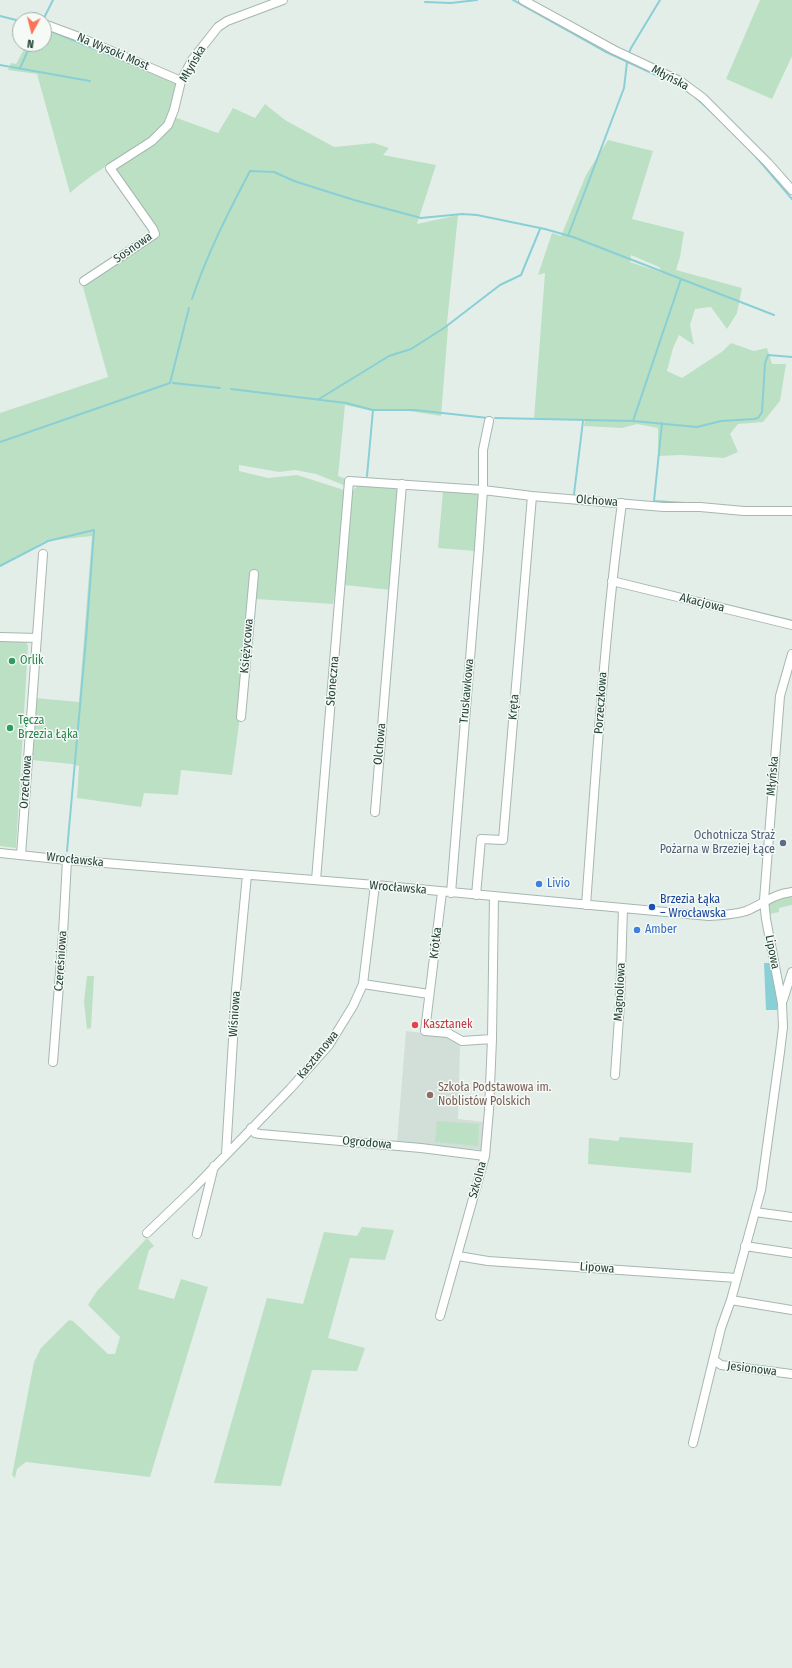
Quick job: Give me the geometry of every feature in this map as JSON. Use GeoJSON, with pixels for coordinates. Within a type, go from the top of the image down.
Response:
{"type":"FeatureCollection","features":[{"type":"Feature","properties":{"kind":"street","name":"Młyńska"},"geometry":{"type":"LineString","coordinates":[[110,168],[152,141],[168,125],[174,110],[181,81],[192,60],[218,27],[227,21],[284,0]]}},
{"type":"Feature","properties":{"kind":"street","name":"Młyńska"},"geometry":{"type":"LineString","coordinates":[[523,0],[614,50],[680,81],[697,93],[768,163],[792,190]]}},
{"type":"Feature","properties":{"kind":"street","name":"Na Wysoki Most"},"geometry":{"type":"LineString","coordinates":[[52,27],[181,81]]}},
{"type":"Feature","properties":{"kind":"street","name":"Sosnowa"},"geometry":{"type":"LineString","coordinates":[[84,281],[155,234],[155,231],[110,168]]}},
{"type":"Feature","properties":{"kind":"street","name":"Truskawkowa"},"geometry":{"type":"LineString","coordinates":[[446,892],[483,490],[483,450],[489,421]]}},
{"type":"Feature","properties":{"kind":"street","name":"Olchowa"},"geometry":{"type":"LineString","coordinates":[[349,481],[483,490],[532,496],[664,507],[700,507],[744,511],[792,511]]}},
{"type":"Feature","properties":{"kind":"street","name":"Słoneczna"},"geometry":{"type":"LineString","coordinates":[[316,880],[349,481]]}},
{"type":"Feature","properties":{"kind":"street","name":"Olchowa"},"geometry":{"type":"LineString","coordinates":[[375,812],[402,484]]}},
{"type":"Feature","properties":{"kind":"street","name":"Kręta"},"geometry":{"type":"LineString","coordinates":[[476,895],[481,839],[503,840],[532,496]]}},
{"type":"Feature","properties":{"kind":"street","name":"Porzeczkowa"},"geometry":{"type":"LineString","coordinates":[[586,905],[601,701],[612,580],[622,503]]}},
{"type":"Feature","properties":{"kind":"street","name":"Orzechowa"},"geometry":{"type":"LineString","coordinates":[[21,855],[43,554]]}},
{"type":"Feature","properties":{"kind":"street","name":"Księżycowa"},"geometry":{"type":"LineString","coordinates":[[242,717],[254,574]]}},
{"type":"Feature","properties":{"kind":"street","name":"Akacjowa"},"geometry":{"type":"LineString","coordinates":[[612,580],[792,625]]}},
{"type":"Feature","properties":{"kind":"street"},"geometry":{"type":"LineString","coordinates":[[0,637],[36,638]]}},
{"type":"Feature","properties":{"kind":"street","name":"Młyńska"},"geometry":{"type":"LineString","coordinates":[[764,900],[780,696],[792,654]]}},
{"type":"Feature","properties":{"kind":"street","name":"Wrocławska"},"geometry":{"type":"LineString","coordinates":[[0,853],[67,860],[375,885],[677,914],[716,916],[747,910],[764,900],[779,894],[792,892]]}},
{"type":"Feature","properties":{"kind":"street","name":"Czereśniowa"},"geometry":{"type":"LineString","coordinates":[[54,1062],[67,860]]}},
{"type":"Feature","properties":{"kind":"street","name":"Wiśniowa"},"geometry":{"type":"LineString","coordinates":[[226,1154],[236,990],[247,875]]}},
{"type":"Feature","properties":{"kind":"street","name":"Kasztanowa"},"geometry":{"type":"LineString","coordinates":[[147,1233],[193,1189],[290,1089],[329,1044],[353,1006],[363,984],[375,885]]}},
{"type":"Feature","properties":{"kind":"street","name":"Krótka"},"geometry":{"type":"LineString","coordinates":[[446,892],[429,994],[425,1031],[448,1033],[462,1041],[492,1039]]}},
{"type":"Feature","properties":{"kind":"street","name":"Szkolna"},"geometry":{"type":"LineString","coordinates":[[440,1316],[485,1156],[489,1110],[492,1039],[494,896]]}},
{"type":"Feature","properties":{"kind":"street","name":"Lipowa"},"geometry":{"type":"LineString","coordinates":[[692,1443],[721,1328],[731,1300],[761,1190],[780,1052],[783,1027],[782,1003],[766,919],[764,900]]}},
{"type":"Feature","properties":{"kind":"street","name":"Magnoliowa"},"geometry":{"type":"LineString","coordinates":[[615,1075],[620,1003],[623,908]]}},
{"type":"Feature","properties":{"kind":"street","name":"Lipowa"},"geometry":{"type":"LineString","coordinates":[[782,1003],[792,972]]}},
{"type":"Feature","properties":{"kind":"street"},"geometry":{"type":"LineString","coordinates":[[363,984],[429,994]]}},
{"type":"Feature","properties":{"kind":"street","name":"Ogrodowa"},"geometry":{"type":"LineString","coordinates":[[251,1128],[255,1133],[260,1134],[422,1148],[485,1156]]}},
{"type":"Feature","properties":{"kind":"street"},"geometry":{"type":"LineString","coordinates":[[197,1234],[214,1166]]}},
{"type":"Feature","properties":{"kind":"street"},"geometry":{"type":"LineString","coordinates":[[755,1212],[792,1217]]}},
{"type":"Feature","properties":{"kind":"street"},"geometry":{"type":"LineString","coordinates":[[745,1246],[792,1253]]}},
{"type":"Feature","properties":{"kind":"street","name":"Lipowa"},"geometry":{"type":"LineString","coordinates":[[458,1256],[488,1261],[736,1278]]}},
{"type":"Feature","properties":{"kind":"street"},"geometry":{"type":"LineString","coordinates":[[731,1300],[792,1310]]}},
{"type":"Feature","properties":{"kind":"street","name":"Jesionowa"},"geometry":{"type":"LineString","coordinates":[[714,1360],[721,1365],[792,1374]]}},
{"type":"Feature","properties":{"kind":"shaded area","name":"Szkoła Podstawowa im. Noblistów Polskich"},"geometry":{"type":"Polygon","coordinates":[[[406,1031],[446,1036],[460,1044],[458,1119],[485,1122],[482,1150],[397,1142],[406,1031]]]}},
{"type":"Feature","properties":{"kind":"green space"},"geometry":{"type":"Polygon","coordinates":[[[760,0],[792,0],[792,56],[772,99],[726,79],[760,0]]]}},
{"type":"Feature","properties":{"kind":"green space"},"geometry":{"type":"Polygon","coordinates":[[[52,30],[176,81],[176,93],[168,117],[156,134],[92,175],[70,193],[37,74],[8,70],[11,63],[16,64],[23,52],[52,52],[52,30]]]}},
{"type":"Feature","properties":{"kind":"green space"},"geometry":{"type":"Polygon","coordinates":[[[265,104],[285,120],[334,147],[374,143],[389,148],[383,155],[436,165],[417,224],[458,215],[447,323],[448,328],[441,416],[409,411],[372,411],[345,405],[338,476],[346,479],[346,486],[316,474],[295,470],[279,472],[239,465],[239,471],[268,478],[297,475],[344,490],[338,572],[333,604],[256,599],[232,775],[181,770],[178,795],[144,793],[141,807],[77,798],[79,766],[31,760],[35,698],[79,702],[92,536],[45,541],[0,566],[0,413],[108,377],[81,280],[107,263],[111,269],[154,238],[115,170],[117,166],[174,117],[218,133],[233,108],[255,118],[265,104]]]}},
{"type":"Feature","properties":{"kind":"green space"},"geometry":{"type":"Polygon","coordinates":[[[608,140],[653,151],[632,219],[684,232],[680,257],[676,270],[742,288],[737,313],[727,329],[711,307],[695,309],[690,325],[694,345],[679,335],[673,348],[667,371],[682,378],[723,351],[731,343],[754,351],[767,348],[772,364],[786,364],[780,401],[763,422],[738,424],[730,434],[738,452],[724,458],[681,455],[658,456],[658,428],[637,424],[622,428],[584,426],[585,420],[534,419],[545,273],[538,275],[552,233],[561,236],[586,175],[608,140]],[[631,255],[630,262],[663,273],[659,267],[631,255]]]}},
{"type":"Feature","properties":{"kind":"green space"},"geometry":{"type":"Polygon","coordinates":[[[362,485],[387,485],[399,492],[391,590],[345,585],[351,493],[356,487],[362,485]]]}},
{"type":"Feature","properties":{"kind":"green space"},"geometry":{"type":"Polygon","coordinates":[[[443,491],[477,494],[475,551],[438,548],[443,491]]]}},
{"type":"Feature","properties":{"kind":"green space"},"geometry":{"type":"Polygon","coordinates":[[[0,642],[26,642],[28,646],[16,848],[0,846],[0,642]]]}},
{"type":"Feature","properties":{"kind":"green space"},"geometry":{"type":"Polygon","coordinates":[[[792,896],[792,905],[779,908],[779,912],[770,914],[767,910],[768,906],[773,900],[792,896]]]}},
{"type":"Feature","properties":{"kind":"green space"},"geometry":{"type":"Polygon","coordinates":[[[87,976],[94,976],[91,1028],[87,1029],[84,1002],[87,976]]]}},
{"type":"Feature","properties":{"kind":"green space"},"geometry":{"type":"Polygon","coordinates":[[[437,1121],[479,1124],[478,1146],[435,1142],[437,1121]]]}},
{"type":"Feature","properties":{"kind":"green space"},"geometry":{"type":"Polygon","coordinates":[[[620,1137],[693,1143],[691,1173],[588,1164],[589,1138],[618,1141],[620,1137]]]}},
{"type":"Feature","properties":{"kind":"green space"},"geometry":{"type":"Polygon","coordinates":[[[362,1227],[394,1230],[385,1260],[350,1258],[328,1338],[365,1348],[357,1371],[312,1370],[281,1486],[214,1483],[267,1298],[303,1304],[324,1232],[357,1236],[362,1227]]]}},
{"type":"Feature","properties":{"kind":"green space"},"geometry":{"type":"Polygon","coordinates":[[[147,1238],[154,1246],[149,1250],[138,1289],[174,1299],[181,1279],[208,1287],[150,1477],[26,1462],[17,1469],[15,1478],[12,1475],[34,1362],[41,1348],[69,1320],[73,1321],[108,1354],[115,1354],[120,1337],[88,1305],[97,1291],[147,1238]]]}},
{"type":"Feature","properties":{"kind":"water"},"geometry":{"type":"Polygon","coordinates":[[[764,963],[770,963],[778,1003],[777,1010],[766,1010],[764,963]]]}},
{"type":"Feature","properties":{"kind":"waterway"},"geometry":{"type":"LineString","coordinates":[[47,12],[53,0]]}},
{"type":"Feature","properties":{"kind":"waterway"},"geometry":{"type":"LineString","coordinates":[[425,2],[451,3],[477,0]]}},
{"type":"Feature","properties":{"kind":"waterway"},"geometry":{"type":"LineString","coordinates":[[513,0],[604,51],[671,82],[693,95],[716,116]]}},
{"type":"Feature","properties":{"kind":"waterway"},"geometry":{"type":"LineString","coordinates":[[629,53],[660,0]]}},
{"type":"Feature","properties":{"kind":"waterway"},"geometry":{"type":"LineString","coordinates":[[0,16],[12,19]]}},
{"type":"Feature","properties":{"kind":"waterway"},"geometry":{"type":"LineString","coordinates":[[52,31],[146,70]]}},
{"type":"Feature","properties":{"kind":"waterway"},"geometry":{"type":"LineString","coordinates":[[20,68],[27,52]]}},
{"type":"Feature","properties":{"kind":"waterway"},"geometry":{"type":"LineString","coordinates":[[568,236],[624,88],[627,62]]}},
{"type":"Feature","properties":{"kind":"waterway"},"geometry":{"type":"LineString","coordinates":[[0,65],[90,81]]}},
{"type":"Feature","properties":{"kind":"waterway"},"geometry":{"type":"LineString","coordinates":[[752,152],[792,199]]}},
{"type":"Feature","properties":{"kind":"waterway"},"geometry":{"type":"LineString","coordinates":[[192,299],[211,250],[250,171],[274,172],[294,181],[354,200],[421,218],[462,214],[477,215],[545,229],[573,237],[774,315]]}},
{"type":"Feature","properties":{"kind":"waterway"},"geometry":{"type":"LineString","coordinates":[[319,399],[389,356],[411,349],[444,328],[500,285],[521,275],[540,229]]}},
{"type":"Feature","properties":{"kind":"waterway"},"geometry":{"type":"LineString","coordinates":[[633,421],[681,279]]}},
{"type":"Feature","properties":{"kind":"waterway"},"geometry":{"type":"LineString","coordinates":[[0,442],[170,383],[189,308]]}},
{"type":"Feature","properties":{"kind":"waterway"},"geometry":{"type":"LineString","coordinates":[[495,418],[633,421],[697,427],[721,421],[754,419],[758,418],[762,412],[765,363],[768,355],[792,357]]}},
{"type":"Feature","properties":{"kind":"waterway"},"geometry":{"type":"LineString","coordinates":[[173,383],[220,388]]}},
{"type":"Feature","properties":{"kind":"waterway"},"geometry":{"type":"LineString","coordinates":[[231,389],[346,403],[373,410],[415,410],[488,418]]}},
{"type":"Feature","properties":{"kind":"waterway"},"geometry":{"type":"LineString","coordinates":[[367,476],[373,410]]}},
{"type":"Feature","properties":{"kind":"waterway"},"geometry":{"type":"LineString","coordinates":[[574,494],[583,421]]}},
{"type":"Feature","properties":{"kind":"waterway"},"geometry":{"type":"LineString","coordinates":[[662,423],[654,501],[685,503]]}},
{"type":"Feature","properties":{"kind":"waterway"},"geometry":{"type":"LineString","coordinates":[[0,566],[48,541],[94,530],[67,851]]}},
{"type":"Feature","properties":{"kind":"place","name":"Orlik"},"geometry":{"type":"Point","coordinates":[12,661]}},
{"type":"Feature","properties":{"kind":"place","name":"Tęcza Brzezia Łąka"},"geometry":{"type":"Point","coordinates":[10,728]}},
{"type":"Feature","properties":{"kind":"place","name":"Ochotnicza Straż Pożarna w Brzeziej Łące"},"geometry":{"type":"Point","coordinates":[783,843]}},
{"type":"Feature","properties":{"kind":"place","name":"Livio"},"geometry":{"type":"Point","coordinates":[539,884]}},
{"type":"Feature","properties":{"kind":"place","name":"Brzezia Łąka – Wrocławska"},"geometry":{"type":"Point","coordinates":[652,907]}},
{"type":"Feature","properties":{"kind":"place","name":"Amber"},"geometry":{"type":"Point","coordinates":[637,930]}},
{"type":"Feature","properties":{"kind":"place","name":"Kasztanek"},"geometry":{"type":"Point","coordinates":[415,1025]}},
{"type":"Feature","properties":{"kind":"place","name":"Szkoła Podstawowa im. Noblistów Polskich"},"geometry":{"type":"Point","coordinates":[430,1095]}}]}
